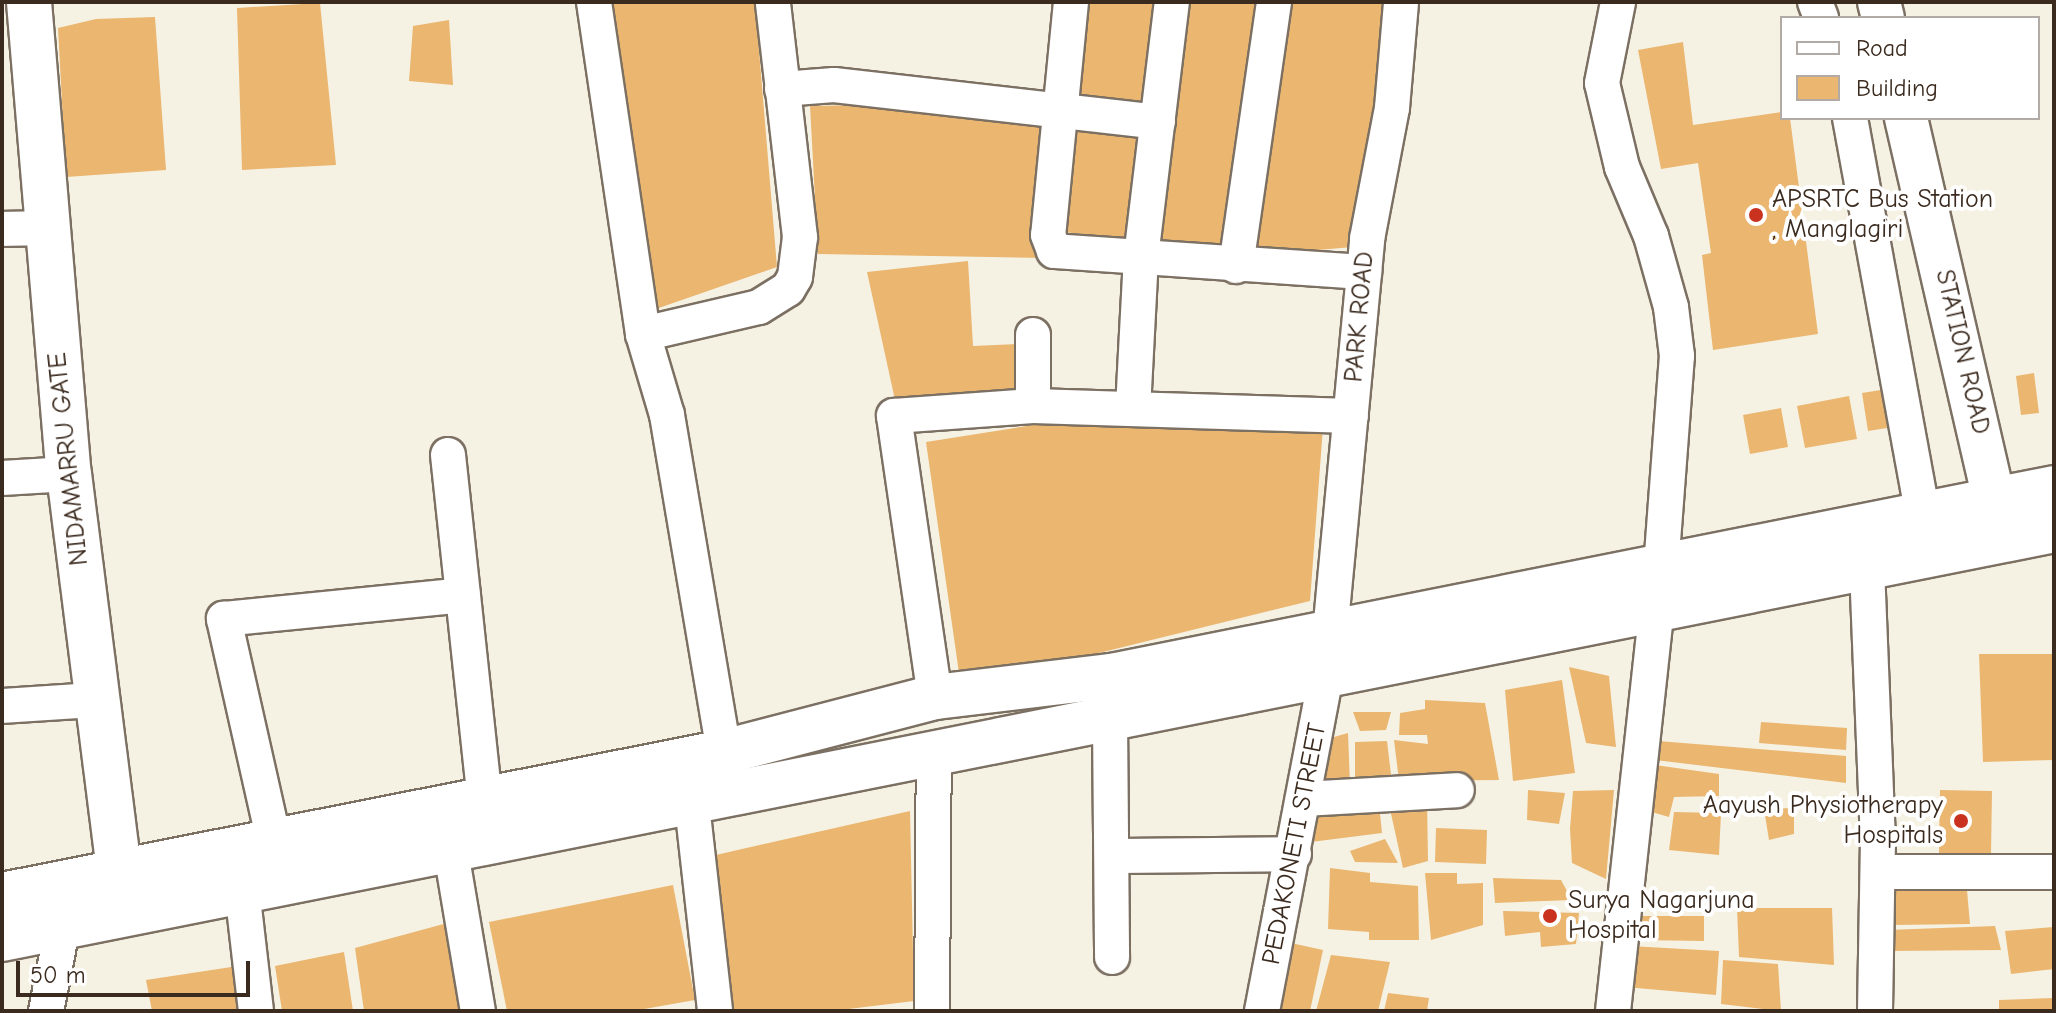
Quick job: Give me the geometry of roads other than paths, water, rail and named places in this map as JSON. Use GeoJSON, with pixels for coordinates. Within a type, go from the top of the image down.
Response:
{"type":"FeatureCollection","features":[{"type":"Feature","properties":{"kind":"main road","name":"NIDAMARRU GATE"},"geometry":{"type":"LineString","coordinates":[[29,2],[69,474],[117,871],[125,914]]}},
{"type":"Feature","properties":{"kind":"main road"},"geometry":{"type":"LineString","coordinates":[[2,939],[692,805],[1326,676],[1657,589],[1923,514],[2054,488]]}},
{"type":"Feature","properties":{"kind":"main road"},"geometry":{"type":"LineString","coordinates":[[2,895],[724,752],[935,697],[1111,676],[1330,633],[1657,589],[1867,568],[2054,530]]}},
{"type":"Feature","properties":{"kind":"street"},"geometry":{"type":"LineString","coordinates":[[594,2],[643,334],[667,415],[724,752]]}},
{"type":"Feature","properties":{"kind":"street"},"geometry":{"type":"LineString","coordinates":[[643,334],[759,307],[788,289],[795,277],[800,237],[773,2]]}},
{"type":"Feature","properties":{"kind":"street"},"geometry":{"type":"LineString","coordinates":[[1071,2],[1050,247],[1059,253],[1364,272]]}},
{"type":"Feature","properties":{"kind":"street"},"geometry":{"type":"LineString","coordinates":[[1133,409],[1141,257],[1172,2]]}},
{"type":"Feature","properties":{"kind":"street"},"geometry":{"type":"LineString","coordinates":[[1236,266],[1274,2]]}},
{"type":"Feature","properties":{"kind":"street","name":"PARK ROAD"},"geometry":{"type":"LineString","coordinates":[[1330,633],[1364,272],[1392,108],[1401,2]]}},
{"type":"Feature","properties":{"kind":"street"},"geometry":{"type":"LineString","coordinates":[[1613,1011],[1657,589],[1677,356],[1671,307],[1651,236],[1622,167],[1602,83],[1618,2]]}},
{"type":"Feature","properties":{"kind":"street"},"geometry":{"type":"LineString","coordinates":[[782,89],[834,85],[1158,122]]}},
{"type":"Feature","properties":{"kind":"street"},"geometry":{"type":"LineString","coordinates":[[1850,120],[1923,514]]}},
{"type":"Feature","properties":{"kind":"street","name":"STATION ROAD"},"geometry":{"type":"LineString","coordinates":[[1906,120],[1996,498],[2003,541]]}},
{"type":"Feature","properties":{"kind":"street"},"geometry":{"type":"LineString","coordinates":[[2,229],[48,228]]}},
{"type":"Feature","properties":{"kind":"street"},"geometry":{"type":"LineString","coordinates":[[1033,335],[1033,406]]}},
{"type":"Feature","properties":{"kind":"street"},"geometry":{"type":"LineString","coordinates":[[935,697],[894,416],[1033,406],[1351,416]]}},
{"type":"Feature","properties":{"kind":"street"},"geometry":{"type":"LineString","coordinates":[[448,455],[485,799]]}},
{"type":"Feature","properties":{"kind":"street"},"geometry":{"type":"LineString","coordinates":[[2,478],[69,474]]}},
{"type":"Feature","properties":{"kind":"street"},"geometry":{"type":"LineString","coordinates":[[1867,568],[1878,872],[1875,1011]]}},
{"type":"Feature","properties":{"kind":"street"},"geometry":{"type":"LineString","coordinates":[[274,841],[224,619],[463,595]]}},
{"type":"Feature","properties":{"kind":"street","name":"PEDAKONETI STREET"},"geometry":{"type":"LineString","coordinates":[[1262,1011],[1326,676]]}},
{"type":"Feature","properties":{"kind":"street"},"geometry":{"type":"LineString","coordinates":[[2,706],[96,700]]}},
{"type":"Feature","properties":{"kind":"street"},"geometry":{"type":"LineString","coordinates":[[1110,720],[1112,957]]}},
{"type":"Feature","properties":{"kind":"street"},"geometry":{"type":"LineString","coordinates":[[932,1011],[934,755]]}},
{"type":"Feature","properties":{"kind":"street"},"geometry":{"type":"LineString","coordinates":[[1303,799],[1457,790]]}},
{"type":"Feature","properties":{"kind":"street"},"geometry":{"type":"LineString","coordinates":[[692,805],[715,1011]]}},
{"type":"Feature","properties":{"kind":"street"},"geometry":{"type":"LineString","coordinates":[[451,852],[478,1011]]}},
{"type":"Feature","properties":{"kind":"street"},"geometry":{"type":"LineString","coordinates":[[1112,856],[1294,854]]}},
{"type":"Feature","properties":{"kind":"street"},"geometry":{"type":"LineString","coordinates":[[1878,872],[2054,872]]}},
{"type":"Feature","properties":{"kind":"street"},"geometry":{"type":"LineString","coordinates":[[46,1011],[65,926],[69,881]]}},
{"type":"Feature","properties":{"kind":"street"},"geometry":{"type":"LineString","coordinates":[[242,890],[256,1011]]}},
{"type":"Feature","properties":{"kind":"place","name":"APSRTC Bus Station , Manglagiri"},"geometry":{"type":"Point","coordinates":[1756,215]}},
{"type":"Feature","properties":{"kind":"place","name":"Aayush Physiotherapy Hospitals"},"geometry":{"type":"Point","coordinates":[1961,821]}},
{"type":"Feature","properties":{"kind":"place","name":"Surya Nagarjuna Hospital"},"geometry":{"type":"Point","coordinates":[1550,916]}}]}
